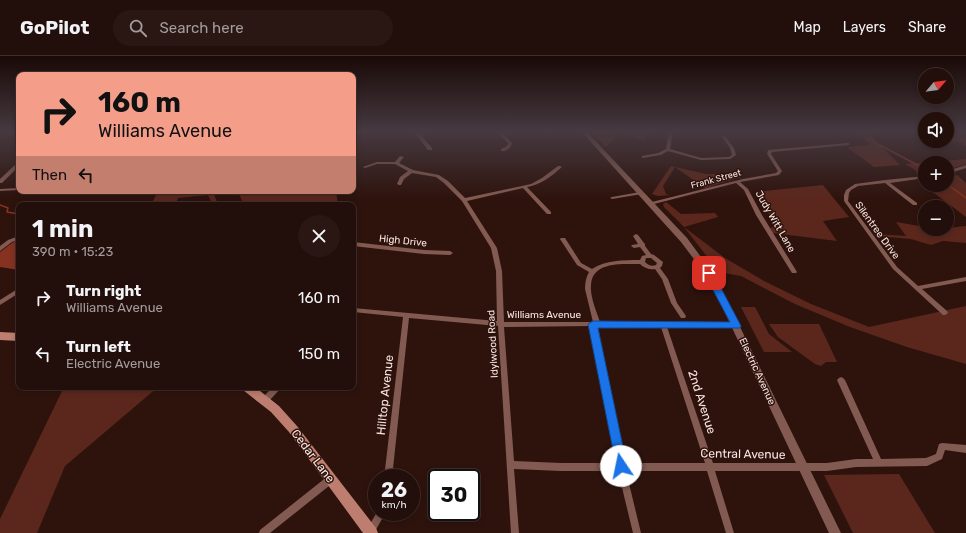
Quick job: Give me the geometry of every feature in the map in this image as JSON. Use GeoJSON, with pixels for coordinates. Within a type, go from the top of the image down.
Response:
{"type":"FeatureCollection","features":[{"type":"Feature","properties":{"kind":"main road"},"geometry":{"type":"LineString","coordinates":[[0,336],[16,337]]}},
{"type":"Feature","properties":{"kind":"main road","name":"Cedar Lane"},"geometry":{"type":"LineString","coordinates":[[251,390],[265,400],[293,429],[370,532]]}},
{"type":"Feature","properties":{"kind":"street","name":"Electric Avenue"},"geometry":{"type":"LineString","coordinates":[[603,153],[684,240],[700,261],[720,293],[835,533]]}},
{"type":"Feature","properties":{"kind":"street"},"geometry":{"type":"LineString","coordinates":[[644,157],[661,153]]}},
{"type":"Feature","properties":{"kind":"street"},"geometry":{"type":"LineString","coordinates":[[679,153],[701,160],[730,158],[734,155],[734,153]]}},
{"type":"Feature","properties":{"kind":"street","name":"Frank Street"},"geometry":{"type":"LineString","coordinates":[[650,204],[737,182],[778,174],[779,169],[769,153]]}},
{"type":"Feature","properties":{"kind":"street"},"geometry":{"type":"LineString","coordinates":[[396,163],[402,157]]}},
{"type":"Feature","properties":{"kind":"street"},"geometry":{"type":"LineString","coordinates":[[365,167],[377,163],[396,163],[411,171],[402,178],[399,184]]}},
{"type":"Feature","properties":{"kind":"street"},"geometry":{"type":"LineString","coordinates":[[954,170],[966,166]]}},
{"type":"Feature","properties":{"kind":"street"},"geometry":{"type":"LineString","coordinates":[[0,182],[16,167]]}},
{"type":"Feature","properties":{"kind":"street"},"geometry":{"type":"LineString","coordinates":[[464,200],[524,187],[539,182],[560,167]]}},
{"type":"Feature","properties":{"kind":"street","name":"Idylwood Road"},"geometry":{"type":"LineString","coordinates":[[411,171],[428,176],[437,176],[446,182],[464,200],[494,248],[497,256],[514,533]]}},
{"type":"Feature","properties":{"kind":"street","name":"Silentree Drive"},"geometry":{"type":"LineString","coordinates":[[918,178],[863,184],[852,187],[846,193],[846,201],[890,262],[945,313]]}},
{"type":"Feature","properties":{"kind":"street"},"geometry":{"type":"LineString","coordinates":[[885,181],[915,204]]}},
{"type":"Feature","properties":{"kind":"street","name":"Judy Witt Lane"},"geometry":{"type":"LineString","coordinates":[[737,182],[746,189],[759,215],[794,272]]}},
{"type":"Feature","properties":{"kind":"street"},"geometry":{"type":"LineString","coordinates":[[524,187],[549,213]]}},
{"type":"Feature","properties":{"kind":"street"},"geometry":{"type":"LineString","coordinates":[[0,190],[16,189]]}},
{"type":"Feature","properties":{"kind":"street"},"geometry":{"type":"LineString","coordinates":[[612,198],[640,193]]}},
{"type":"Feature","properties":{"kind":"street"},"geometry":{"type":"LineString","coordinates":[[636,236],[649,256]]}},
{"type":"Feature","properties":{"kind":"street"},"geometry":{"type":"LineString","coordinates":[[563,238],[579,264],[593,272]]}},
{"type":"Feature","properties":{"kind":"street"},"geometry":{"type":"LineString","coordinates":[[0,250],[10,241],[16,239]]}},
{"type":"Feature","properties":{"kind":"street"},"geometry":{"type":"LineString","coordinates":[[567,245],[575,243]]}},
{"type":"Feature","properties":{"kind":"street","name":"High Drive"},"geometry":{"type":"LineString","coordinates":[[356,244],[424,252],[450,253]]}},
{"type":"Feature","properties":{"kind":"street"},"geometry":{"type":"LineString","coordinates":[[634,246],[643,245]]}},
{"type":"Feature","properties":{"kind":"street"},"geometry":{"type":"LineString","coordinates":[[642,262],[643,259],[649,256],[655,257],[660,262],[660,265],[657,267]]}},
{"type":"Feature","properties":{"kind":"street"},"geometry":{"type":"LineString","coordinates":[[637,533],[621,466],[588,284],[593,272],[603,265],[612,263],[642,262],[648,267],[657,267]]}},
{"type":"Feature","properties":{"kind":"street"},"geometry":{"type":"LineString","coordinates":[[657,267],[665,279],[674,303],[683,316]]}},
{"type":"Feature","properties":{"kind":"street"},"geometry":{"type":"LineString","coordinates":[[917,288],[966,279]]}},
{"type":"Feature","properties":{"kind":"street"},"geometry":{"type":"LineString","coordinates":[[0,303],[16,292]]}},
{"type":"Feature","properties":{"kind":"street"},"geometry":{"type":"LineString","coordinates":[[666,304],[674,303]]}},
{"type":"Feature","properties":{"kind":"street","name":"Williams Avenue"},"geometry":{"type":"LineString","coordinates":[[356,310],[501,324],[664,324],[736,326]]}},
{"type":"Feature","properties":{"kind":"street","name":"Hilltop Avenue"},"geometry":{"type":"LineString","coordinates":[[389,469],[406,315]]}},
{"type":"Feature","properties":{"kind":"street","name":"2nd Avenue"},"geometry":{"type":"LineString","coordinates":[[664,324],[730,533]]}},
{"type":"Feature","properties":{"kind":"street"},"geometry":{"type":"LineString","coordinates":[[841,380],[879,463]]}},
{"type":"Feature","properties":{"kind":"street"},"geometry":{"type":"LineString","coordinates":[[265,400],[275,390]]}},
{"type":"Feature","properties":{"kind":"street","name":"Central Avenue"},"geometry":{"type":"LineString","coordinates":[[510,465],[561,467],[803,467],[927,462],[939,456],[942,446],[966,449]]}},
{"type":"Feature","properties":{"kind":"street"},"geometry":{"type":"LineString","coordinates":[[263,533],[331,479]]}},
{"type":"Feature","properties":{"kind":"street"},"geometry":{"type":"LineString","coordinates":[[370,532],[377,521]]}},
{"type":"Feature","properties":{"kind":"shaded area"},"geometry":{"type":"Polygon","coordinates":[[[855,153],[888,153],[900,165],[874,167],[855,153]]]}},
{"type":"Feature","properties":{"kind":"shaded area"},"geometry":{"type":"Polygon","coordinates":[[[966,159],[966,164],[954,168],[954,160],[966,159]]]}},
{"type":"Feature","properties":{"kind":"shaded area"},"geometry":{"type":"Polygon","coordinates":[[[918,163],[918,174],[914,169],[905,164],[918,163]]]}},
{"type":"Feature","properties":{"kind":"shaded area"},"geometry":{"type":"Polygon","coordinates":[[[671,166],[706,174],[739,174],[741,177],[705,188],[675,167],[663,186],[666,194],[670,195],[658,196],[652,194],[671,166]]]}},
{"type":"Feature","properties":{"kind":"shaded area"},"geometry":{"type":"Polygon","coordinates":[[[957,175],[966,183],[966,217],[954,208],[954,200],[943,200],[933,192],[954,192],[954,176],[957,175]]]}},
{"type":"Feature","properties":{"kind":"shaded area"},"geometry":{"type":"Polygon","coordinates":[[[823,185],[849,217],[823,221],[837,241],[773,233],[770,228],[776,226],[756,192],[823,185]]]}},
{"type":"Feature","properties":{"kind":"shaded area"},"geometry":{"type":"Polygon","coordinates":[[[156,194],[214,194],[217,202],[212,202],[208,195],[178,198],[176,202],[152,202],[156,194]]]}},
{"type":"Feature","properties":{"kind":"shaded area"},"geometry":{"type":"Polygon","coordinates":[[[239,194],[336,194],[338,202],[243,202],[239,194]]]}},
{"type":"Feature","properties":{"kind":"shaded area"},"geometry":{"type":"Polygon","coordinates":[[[666,202],[681,214],[715,213],[718,217],[684,227],[664,207],[663,204],[666,202]]]}},
{"type":"Feature","properties":{"kind":"shaded area"},"geometry":{"type":"Polygon","coordinates":[[[896,222],[918,226],[918,236],[954,236],[954,227],[966,226],[966,243],[943,241],[931,245],[911,239],[877,236],[875,234],[906,236],[896,222]]]}},
{"type":"Feature","properties":{"kind":"shaded area"},"geometry":{"type":"Polygon","coordinates":[[[684,227],[725,258],[764,281],[811,304],[869,327],[966,306],[966,364],[907,347],[850,327],[795,304],[741,276],[719,272],[684,227]]]}},
{"type":"Feature","properties":{"kind":"shaded area"},"geometry":{"type":"Polygon","coordinates":[[[16,241],[16,270],[0,267],[0,252],[16,241]]]}},
{"type":"Feature","properties":{"kind":"shaded area"},"geometry":{"type":"Polygon","coordinates":[[[741,307],[755,307],[769,334],[792,352],[764,352],[741,307]]]}},
{"type":"Feature","properties":{"kind":"shaded area"},"geometry":{"type":"Polygon","coordinates":[[[769,324],[819,324],[837,362],[826,362],[821,366],[815,364],[778,337],[769,324]]]}},
{"type":"Feature","properties":{"kind":"shaded area"},"geometry":{"type":"Polygon","coordinates":[[[63,390],[154,390],[65,466],[37,533],[0,533],[0,519],[63,390]]]}},
{"type":"Feature","properties":{"kind":"shaded area"},"geometry":{"type":"Polygon","coordinates":[[[899,474],[935,533],[853,533],[824,475],[899,474]]]}},
{"type":"Feature","properties":{"kind":"waterway"},"geometry":{"type":"LineString","coordinates":[[895,153],[918,165]]}},
{"type":"Feature","properties":{"kind":"waterway"},"geometry":{"type":"LineString","coordinates":[[954,189],[966,198]]}},
{"type":"Feature","properties":{"kind":"waterway"},"geometry":{"type":"LineString","coordinates":[[0,205],[8,208],[7,212],[16,214]]}},
{"type":"Feature","properties":{"kind":"route"},"geometry":{"type":"LineString","coordinates":[[621,466],[593,324],[736,326],[709,273]]}}]}
